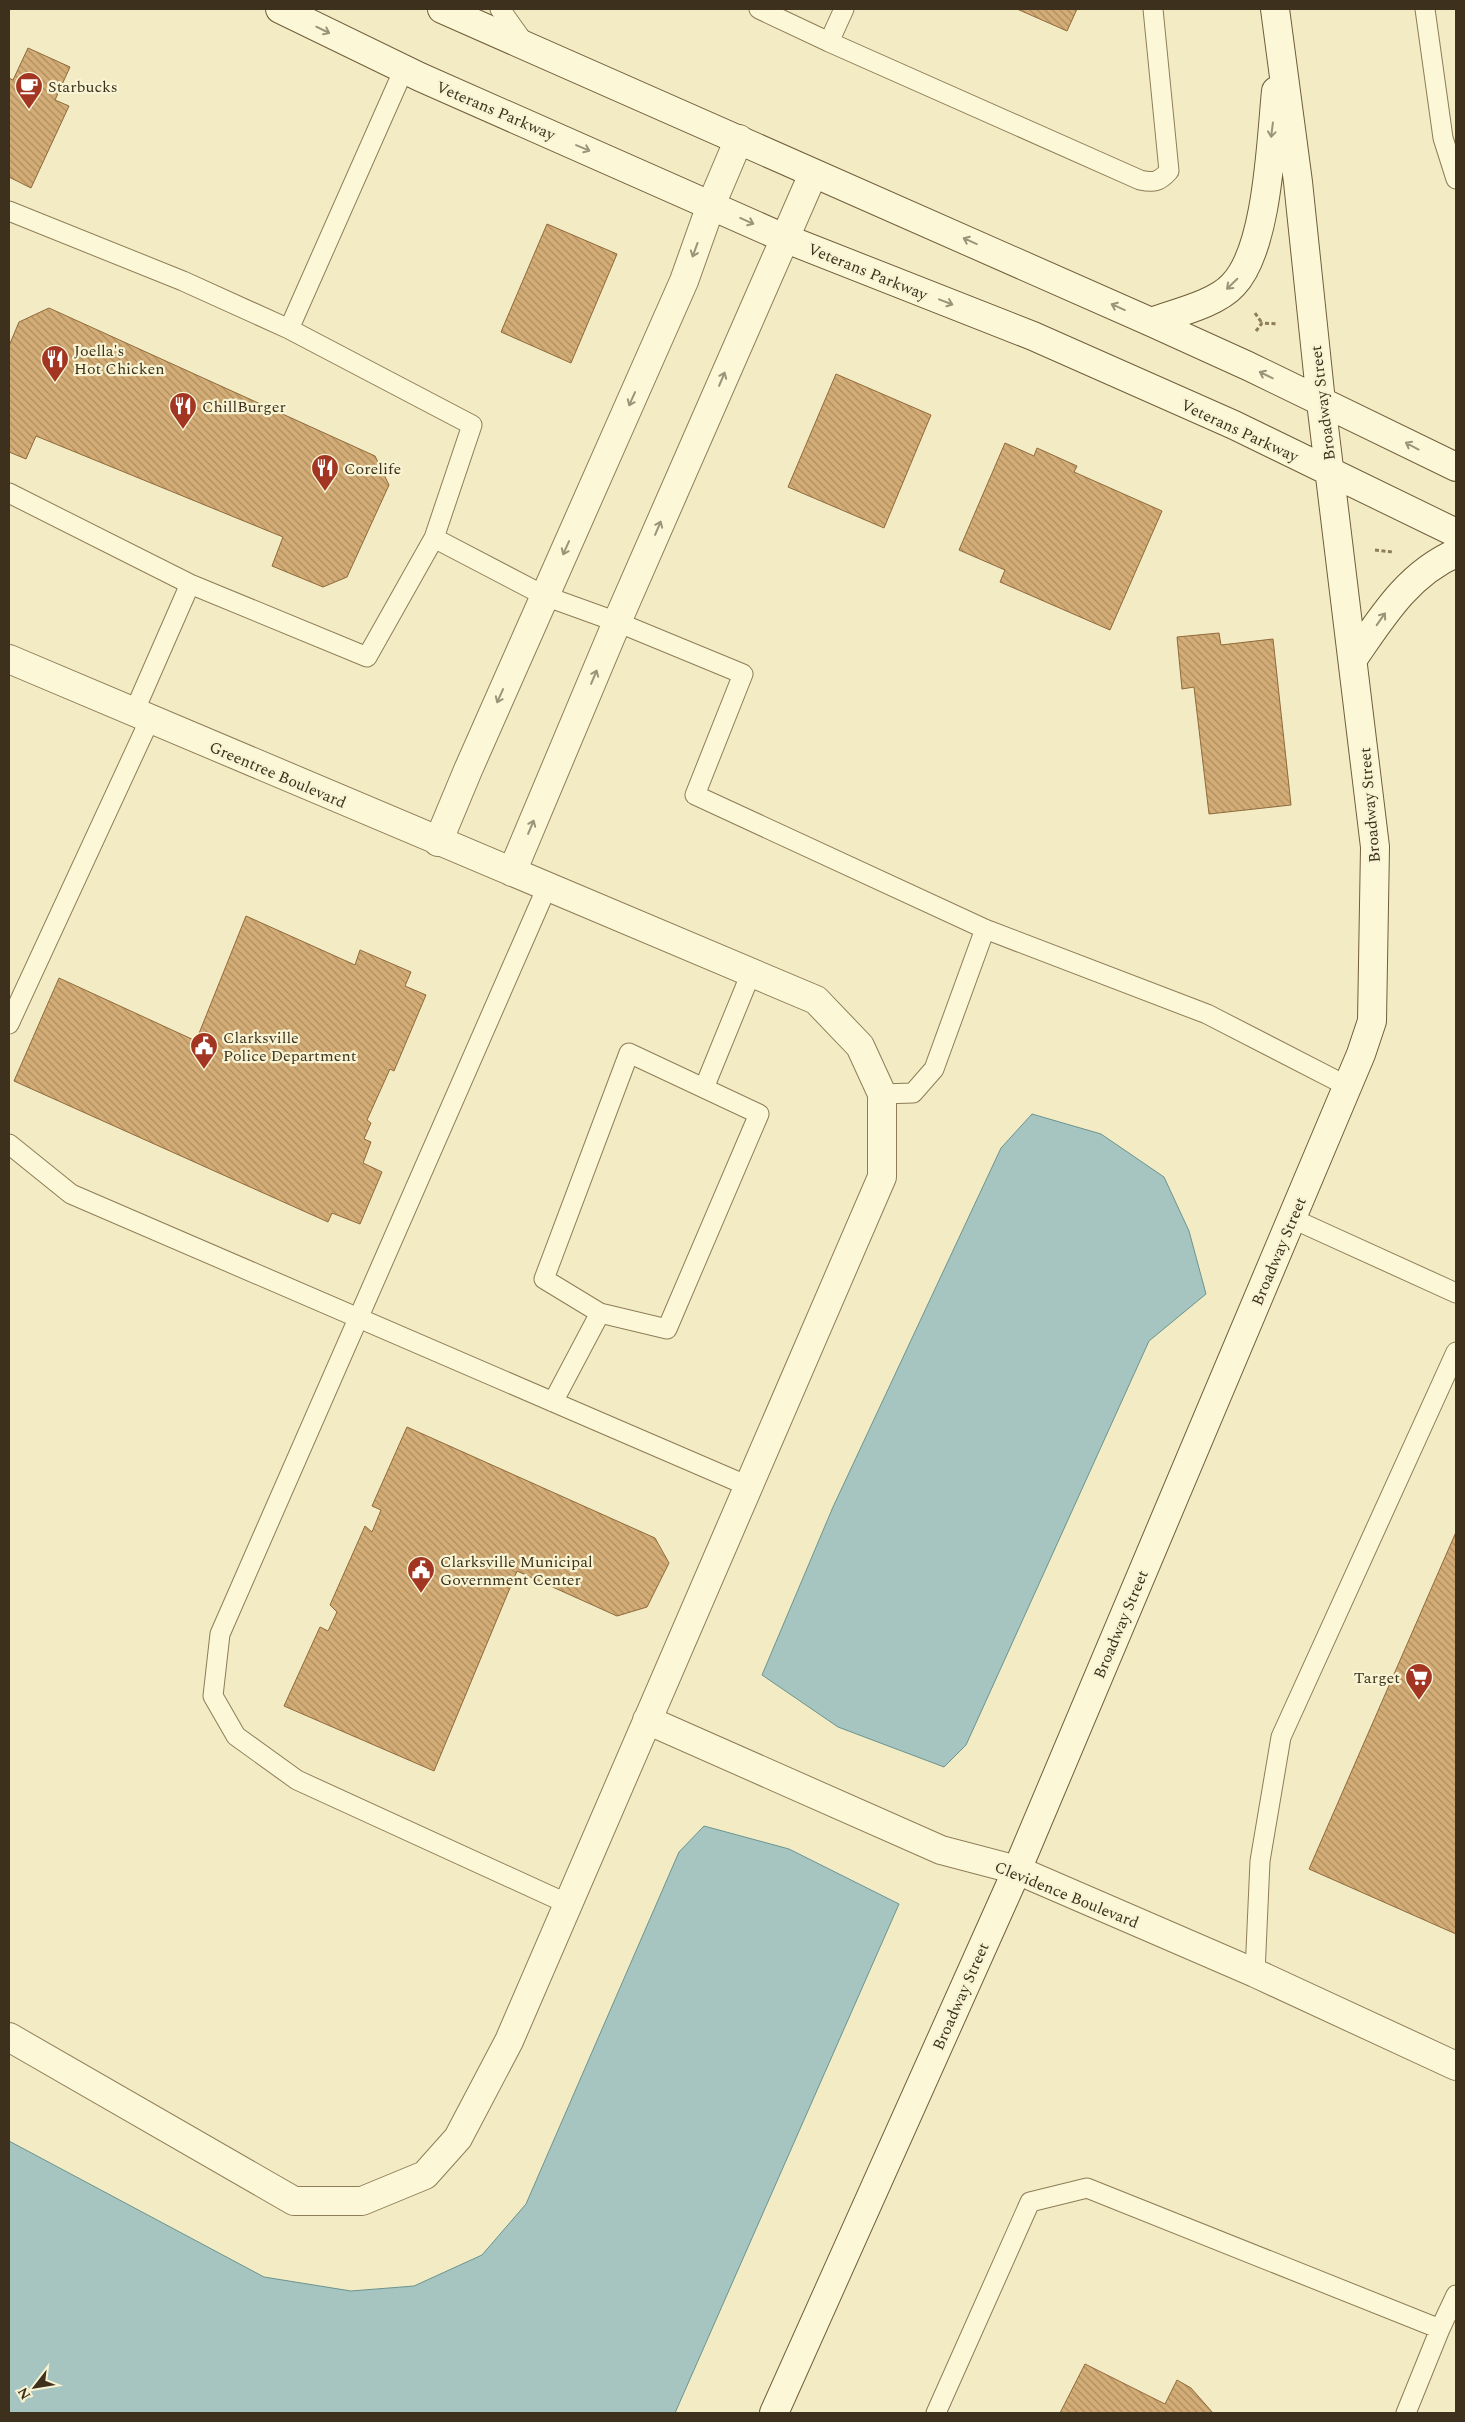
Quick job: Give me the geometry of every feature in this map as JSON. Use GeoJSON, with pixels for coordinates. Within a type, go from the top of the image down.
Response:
{"type":"FeatureCollection","features":[{"type":"Feature","properties":{"kind":"street","name":"Veterans Parkway"},"geometry":{"type":"LineString","coordinates":[[280,9],[404,69],[784,238],[1033,336],[1234,425],[1456,533]]}},
{"type":"Feature","properties":{"kind":"street"},"geometry":{"type":"LineString","coordinates":[[442,9],[1151,322],[1456,467]]}},
{"type":"Feature","properties":{"kind":"street","name":"Broadway Street"},"geometry":{"type":"LineString","coordinates":[[774,2413],[1017,1870],[1347,1086],[1372,1021],[1376,848],[1321,402],[1282,47],[1275,9]]}},
{"type":"Feature","properties":{"kind":"street"},"geometry":{"type":"LineString","coordinates":[[1151,322],[1210,300],[1233,286],[1246,267],[1255,241],[1263,206],[1282,47]]}},
{"type":"Feature","properties":{"kind":"street"},"geometry":{"type":"LineString","coordinates":[[438,842],[471,761],[684,281],[711,205],[739,139]]}},
{"type":"Feature","properties":{"kind":"street"},"geometry":{"type":"LineString","coordinates":[[512,872],[617,622],[813,174]]}},
{"type":"Feature","properties":{"kind":"street"},"geometry":{"type":"LineString","coordinates":[[1353,659],[1391,605],[1412,580],[1427,569],[1456,553]]}},
{"type":"Feature","properties":{"kind":"street","name":"Greentree Boulevard"},"geometry":{"type":"LineString","coordinates":[[9,659],[438,842],[816,1000],[860,1046],[882,1094]]}},
{"type":"Feature","properties":{"kind":"street"},"geometry":{"type":"LineString","coordinates":[[9,2037],[294,2201],[362,2201],[425,2175],[458,2138],[509,2041],[882,1177],[882,1094]]}},
{"type":"Feature","properties":{"kind":"street","name":"Clevidence Boulevard"},"geometry":{"type":"LineString","coordinates":[[647,1720],[941,1850],[1017,1870],[1255,1973],[1456,2066]]}},
{"type":"Feature","properties":{"kind":"lane"},"geometry":{"type":"LineString","coordinates":[[500,9],[518,36],[528,47]]}},
{"type":"Feature","properties":{"kind":"lane"},"geometry":{"type":"LineString","coordinates":[[759,9],[1140,180],[1153,183],[1161,179],[1168,171],[1153,9]]}},
{"type":"Feature","properties":{"kind":"lane"},"geometry":{"type":"LineString","coordinates":[[829,42],[844,9]]}},
{"type":"Feature","properties":{"kind":"lane"},"geometry":{"type":"LineString","coordinates":[[1426,9],[1443,138],[1456,179]]}},
{"type":"Feature","properties":{"kind":"lane"},"geometry":{"type":"LineString","coordinates":[[289,329],[404,69]]}},
{"type":"Feature","properties":{"kind":"lane"},"geometry":{"type":"LineString","coordinates":[[9,210],[183,281],[289,329],[472,425],[434,538],[366,657],[190,584],[9,493]]}},
{"type":"Feature","properties":{"kind":"lane"},"geometry":{"type":"LineString","coordinates":[[434,538],[545,596],[617,622],[743,674],[695,795],[985,929],[1207,1014],[1347,1086]]}},
{"type":"Feature","properties":{"kind":"lane"},"geometry":{"type":"LineString","coordinates":[[9,1024],[142,716],[190,584]]}},
{"type":"Feature","properties":{"kind":"lane"},"geometry":{"type":"LineString","coordinates":[[547,887],[220,1634],[213,1696],[236,1736],[297,1780],[568,1904]]}},
{"type":"Feature","properties":{"kind":"lane"},"geometry":{"type":"LineString","coordinates":[[882,1094],[913,1093],[934,1068],[985,929]]}},
{"type":"Feature","properties":{"kind":"lane"},"geometry":{"type":"LineString","coordinates":[[704,1088],[752,973]]}},
{"type":"Feature","properties":{"kind":"lane"},"geometry":{"type":"LineString","coordinates":[[629,1052],[759,1114],[667,1329],[600,1313],[544,1279],[629,1052]]}},
{"type":"Feature","properties":{"kind":"lane"},"geometry":{"type":"LineString","coordinates":[[9,1144],[71,1194],[748,1486]]}},
{"type":"Feature","properties":{"kind":"lane"},"geometry":{"type":"LineString","coordinates":[[1291,1218],[1456,1293]]}},
{"type":"Feature","properties":{"kind":"lane"},"geometry":{"type":"LineString","coordinates":[[553,1402],[600,1313]]}},
{"type":"Feature","properties":{"kind":"lane"},"geometry":{"type":"LineString","coordinates":[[1255,1973],[1260,1861],[1281,1737],[1456,1352]]}},
{"type":"Feature","properties":{"kind":"lane"},"geometry":{"type":"LineString","coordinates":[[936,2413],[1030,2202],[1087,2188],[1440,2330]]}},
{"type":"Feature","properties":{"kind":"lane"},"geometry":{"type":"LineString","coordinates":[[1406,2413],[1456,2295]]}},
{"type":"Feature","properties":{"kind":"path"},"geometry":{"type":"LineString","coordinates":[[1253,336],[1262,323],[1282,324]]}},
{"type":"Feature","properties":{"kind":"water"},"geometry":{"type":"Polygon","coordinates":[[[1032,1114],[1101,1134],[1164,1177],[1189,1231],[1206,1294],[1149,1341],[966,1745],[944,1767],[838,1727],[762,1675],[833,1507],[1001,1148],[1032,1114]]]}},
{"type":"Feature","properties":{"kind":"water"},"geometry":{"type":"Polygon","coordinates":[[[704,1826],[789,1849],[899,1904],[675,2413],[9,2413],[9,2141],[264,2277],[351,2291],[414,2286],[482,2255],[526,2204],[679,1852],[704,1826]]]}},
{"type":"Feature","properties":{"kind":"building"},"geometry":{"type":"Polygon","coordinates":[[[1017,9],[1077,9],[1067,31],[1017,9]]]}},
{"type":"Feature","properties":{"kind":"building"},"geometry":{"type":"Polygon","coordinates":[[[28,48],[70,67],[55,100],[69,106],[31,188],[9,177],[9,78],[13,80],[28,48]]]}},
{"type":"Feature","properties":{"kind":"building"},"geometry":{"type":"Polygon","coordinates":[[[547,224],[617,254],[571,363],[501,332],[547,224]]]}},
{"type":"Feature","properties":{"kind":"building"},"geometry":{"type":"Polygon","coordinates":[[[49,308],[375,456],[389,485],[347,577],[323,587],[272,566],[283,537],[36,436],[26,459],[9,452],[9,346],[19,322],[49,308]]]}},
{"type":"Feature","properties":{"kind":"building"},"geometry":{"type":"Polygon","coordinates":[[[836,374],[931,415],[884,528],[788,487],[836,374]]]}},
{"type":"Feature","properties":{"kind":"building"},"geometry":{"type":"Polygon","coordinates":[[[1005,443],[1034,456],[1037,448],[1077,466],[1074,472],[1162,511],[1110,630],[1000,582],[1005,570],[959,550],[1005,443]]]}},
{"type":"Feature","properties":{"kind":"building"},"geometry":{"type":"Polygon","coordinates":[[[1219,633],[1221,645],[1273,639],[1291,805],[1209,814],[1194,687],[1182,689],[1177,637],[1219,633]]]}},
{"type":"Feature","properties":{"kind":"building","name":"Clarksville Police Department"},"geometry":{"type":"Polygon","coordinates":[[[246,916],[355,965],[360,950],[411,972],[405,986],[426,995],[394,1071],[390,1069],[367,1120],[371,1123],[364,1139],[371,1142],[363,1163],[382,1172],[360,1224],[332,1213],[328,1222],[14,1081],[59,978],[196,1041],[246,916]]]}},
{"type":"Feature","properties":{"kind":"building","name":"Clarksville Municipal Government Center"},"geometry":{"type":"Polygon","coordinates":[[[407,1427],[655,1538],[669,1563],[647,1607],[617,1616],[517,1571],[434,1771],[284,1706],[320,1627],[328,1631],[337,1612],[330,1605],[365,1526],[372,1532],[381,1510],[372,1506],[407,1427]]]}},
{"type":"Feature","properties":{"kind":"building","name":"Target"},"geometry":{"type":"Polygon","coordinates":[[[1456,1532],[1456,1934],[1309,1869],[1456,1532]]]}},
{"type":"Feature","properties":{"kind":"building"},"geometry":{"type":"Polygon","coordinates":[[[1085,2364],[1165,2404],[1177,2380],[1191,2388],[1213,2413],[1060,2413],[1085,2364]]]}},
{"type":"Feature","properties":{"kind":"place","name":"Starbucks"},"geometry":{"type":"Point","coordinates":[29,110]}},
{"type":"Feature","properties":{"kind":"place","name":"Joella's Hot Chicken"},"geometry":{"type":"Point","coordinates":[55,383]}},
{"type":"Feature","properties":{"kind":"place","name":"ChillBurger"},"geometry":{"type":"Point","coordinates":[183,430]}},
{"type":"Feature","properties":{"kind":"place","name":"Corelife"},"geometry":{"type":"Point","coordinates":[325,492]}},
{"type":"Feature","properties":{"kind":"place","name":"Clarksville Police Department"},"geometry":{"type":"Point","coordinates":[204,1070]}},
{"type":"Feature","properties":{"kind":"place","name":"Clarksville Municipal Government Center"},"geometry":{"type":"Point","coordinates":[421,1594]}},
{"type":"Feature","properties":{"kind":"place","name":"Target"},"geometry":{"type":"Point","coordinates":[1419,1701]}}]}
